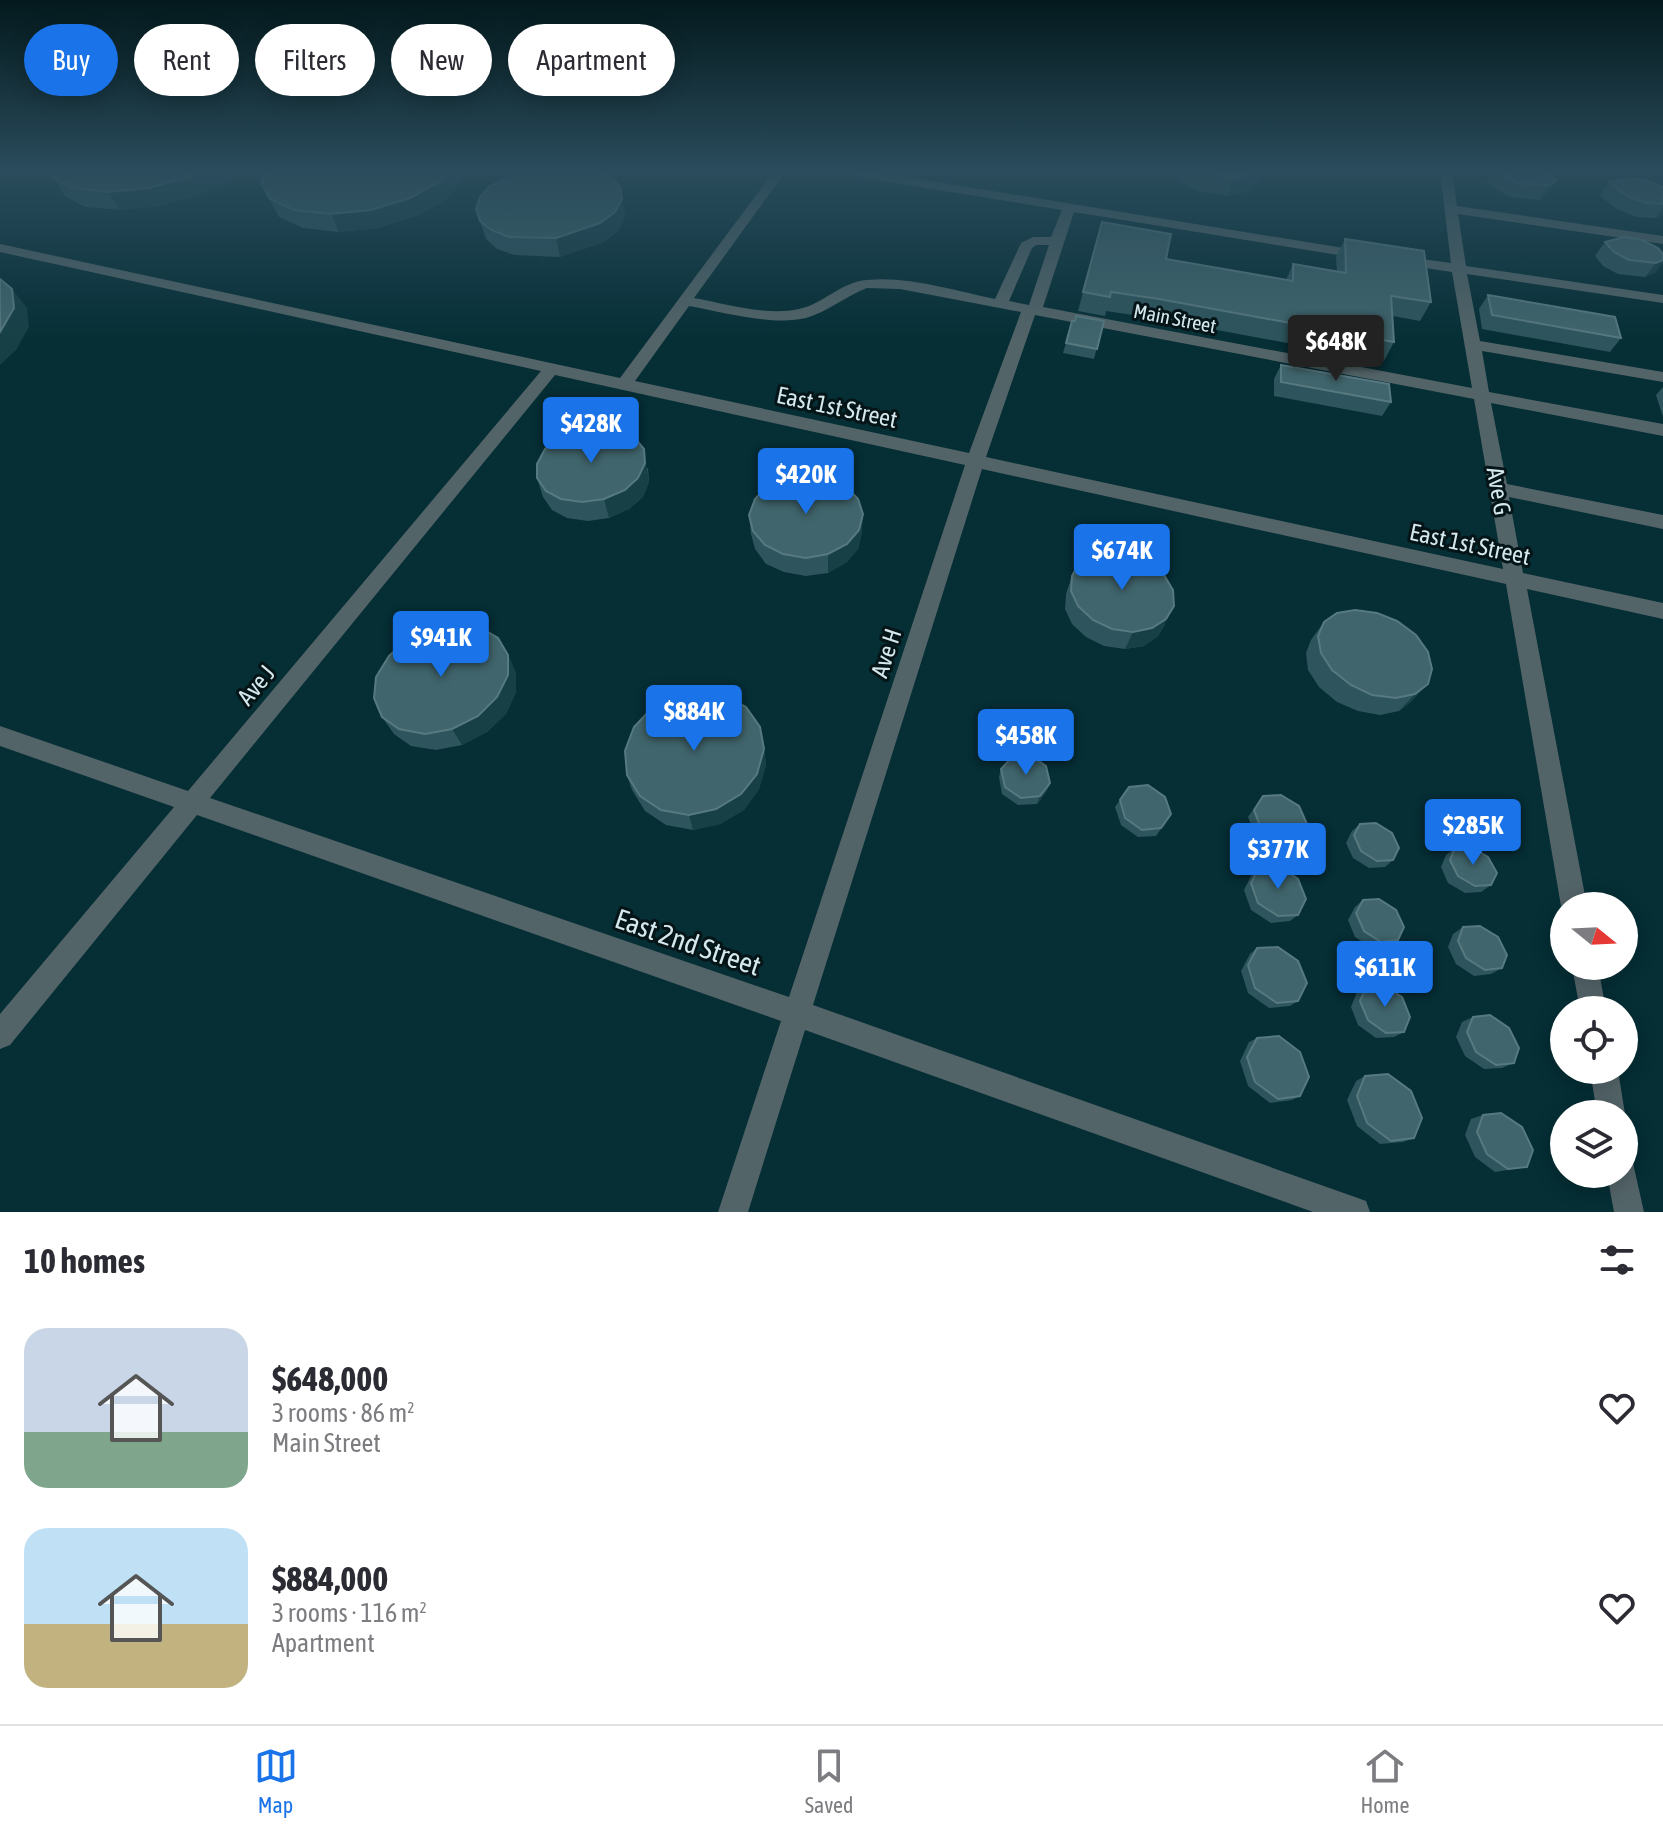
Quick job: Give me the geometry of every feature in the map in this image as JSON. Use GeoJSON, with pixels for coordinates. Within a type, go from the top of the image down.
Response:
{"type":"FeatureCollection","features":[{"type":"Feature","properties":{"kind":"street"},"geometry":{"type":"LineString","coordinates":[[624,384],[738,228]]}},
{"type":"Feature","properties":{"kind":"street","name":"Ave H"},"geometry":{"type":"LineString","coordinates":[[733,1212],[975,462],[1063,228]]}},
{"type":"Feature","properties":{"kind":"street"},"geometry":{"type":"LineString","coordinates":[[1198,228],[1663,299]]}},
{"type":"Feature","properties":{"kind":"street","name":"Ave G"},"geometry":{"type":"LineString","coordinates":[[1455,228],[1459,270],[1571,892]]}},
{"type":"Feature","properties":{"kind":"street"},"geometry":{"type":"LineString","coordinates":[[1579,228],[1663,240]]}},
{"type":"Feature","properties":{"kind":"street"},"geometry":{"type":"LineString","coordinates":[[1000,305],[1026,246],[1033,241],[1057,241]]}},
{"type":"Feature","properties":{"kind":"street","name":"East 1st Street"},"geometry":{"type":"LineString","coordinates":[[0,248],[1663,611]]}},
{"type":"Feature","properties":{"kind":"street","name":"Main Street"},"geometry":{"type":"LineString","coordinates":[[684,301],[760,314],[803,314],[842,292],[866,284],[900,285],[1663,430]]}},
{"type":"Feature","properties":{"kind":"street"},"geometry":{"type":"LineString","coordinates":[[1473,345],[1663,377]]}},
{"type":"Feature","properties":{"kind":"street","name":"Ave J"},"geometry":{"type":"LineString","coordinates":[[0,1035],[552,368]]}},
{"type":"Feature","properties":{"kind":"street"},"geometry":{"type":"LineString","coordinates":[[1499,489],[1663,522]]}},
{"type":"Feature","properties":{"kind":"street","name":"East 2nd Street"},"geometry":{"type":"LineString","coordinates":[[0,736],[797,1013],[1355,1212]]}},
{"type":"Feature","properties":{"kind":"street"},"geometry":{"type":"LineString","coordinates":[[1625,1188],[1629,1212]]}},
{"type":"Feature","properties":{"kind":"building"},"geometry":{"type":"Polygon","coordinates":[[[488,228],[587,228],[556,238],[509,237],[488,228]]]}},
{"type":"Feature","properties":{"kind":"building"},"geometry":{"type":"Polygon","coordinates":[[[1100,228],[1134,228],[1171,234],[1166,259],[1293,281],[1293,264],[1346,273],[1345,239],[1424,251],[1431,302],[1391,296],[1394,342],[1159,299],[1111,292],[1110,297],[1083,292],[1100,228]]]}},
{"type":"Feature","properties":{"kind":"building"},"geometry":{"type":"Polygon","coordinates":[[[1624,237],[1642,240],[1658,248],[1663,260],[1656,263],[1629,260],[1614,252],[1605,242],[1624,237]]]}},
{"type":"Feature","properties":{"kind":"building"},"geometry":{"type":"Polygon","coordinates":[[[0,279],[12,289],[14,308],[0,332],[0,279]]]}},
{"type":"Feature","properties":{"kind":"building"},"geometry":{"type":"Polygon","coordinates":[[[1488,295],[1615,317],[1621,338],[1492,315],[1488,295]]]}},
{"type":"Feature","properties":{"kind":"building"},"geometry":{"type":"Polygon","coordinates":[[[1076,316],[1104,321],[1097,349],[1066,343],[1076,316]]]}},
{"type":"Feature","properties":{"kind":"building"},"geometry":{"type":"Polygon","coordinates":[[[1281,365],[1389,384],[1391,402],[1281,382],[1281,365]]]}},
{"type":"Feature","properties":{"kind":"building"},"geometry":{"type":"Polygon","coordinates":[[[599,427],[619,430],[634,437],[644,449],[645,463],[638,478],[625,490],[604,499],[582,502],[561,499],[546,491],[537,478],[537,464],[545,449],[559,438],[579,430],[599,427]]]}},
{"type":"Feature","properties":{"kind":"building"},"geometry":{"type":"Polygon","coordinates":[[[807,475],[828,477],[845,485],[858,499],[863,514],[859,530],[847,544],[828,554],[806,558],[783,554],[765,545],[753,531],[749,515],[755,499],[767,486],[786,478],[807,475]]]}},
{"type":"Feature","properties":{"kind":"building"},"geometry":{"type":"Polygon","coordinates":[[[1112,552],[1132,555],[1150,563],[1164,575],[1173,590],[1174,606],[1166,619],[1152,628],[1133,632],[1112,629],[1093,620],[1078,606],[1071,591],[1072,576],[1079,563],[1094,555],[1112,552]]]}},
{"type":"Feature","properties":{"kind":"building"},"geometry":{"type":"Polygon","coordinates":[[[1355,610],[1377,613],[1397,621],[1416,635],[1428,652],[1432,669],[1428,684],[1415,694],[1396,698],[1372,695],[1351,685],[1332,670],[1321,653],[1318,636],[1324,622],[1337,613],[1355,610]]]}},
{"type":"Feature","properties":{"kind":"building"},"geometry":{"type":"Polygon","coordinates":[[[458,624],[481,628],[498,638],[508,655],[508,675],[497,697],[478,716],[452,729],[425,734],[399,729],[382,717],[374,698],[376,677],[389,656],[408,639],[433,628],[458,624]]]}},
{"type":"Feature","properties":{"kind":"building"},"geometry":{"type":"Polygon","coordinates":[[[700,691],[725,696],[746,707],[760,727],[764,749],[757,774],[741,794],[716,809],[689,815],[661,810],[640,796],[627,775],[625,751],[634,727],[651,709],[675,696],[700,691]]]}},
{"type":"Feature","properties":{"kind":"building"},"geometry":{"type":"Polygon","coordinates":[[[1030,755],[1046,766],[1050,783],[1040,796],[1021,798],[1005,787],[1001,769],[1012,757],[1030,755]]]}},
{"type":"Feature","properties":{"kind":"building"},"geometry":{"type":"Polygon","coordinates":[[[1148,785],[1165,797],[1171,814],[1161,828],[1142,830],[1125,818],[1120,800],[1129,787],[1148,785]]]}},
{"type":"Feature","properties":{"kind":"building"},"geometry":{"type":"Polygon","coordinates":[[[1281,795],[1299,806],[1307,824],[1299,838],[1280,840],[1261,828],[1254,810],[1263,796],[1281,795]]]}},
{"type":"Feature","properties":{"kind":"building"},"geometry":{"type":"Polygon","coordinates":[[[1376,823],[1392,833],[1399,848],[1393,860],[1377,861],[1361,851],[1354,835],[1360,824],[1376,823]]]}},
{"type":"Feature","properties":{"kind":"building"},"geometry":{"type":"Polygon","coordinates":[[[1471,847],[1488,857],[1497,873],[1491,885],[1475,886],[1458,876],[1450,860],[1455,848],[1471,847]]]}},
{"type":"Feature","properties":{"kind":"building"},"geometry":{"type":"Polygon","coordinates":[[[1279,866],[1298,879],[1306,899],[1298,915],[1278,916],[1258,903],[1251,883],[1259,868],[1279,866]]]}},
{"type":"Feature","properties":{"kind":"building"},"geometry":{"type":"Polygon","coordinates":[[[1379,899],[1396,910],[1404,927],[1398,940],[1381,942],[1364,931],[1356,913],[1363,900],[1379,899]]]}},
{"type":"Feature","properties":{"kind":"building"},"geometry":{"type":"Polygon","coordinates":[[[1480,926],[1498,937],[1507,955],[1502,968],[1485,970],[1466,958],[1458,941],[1463,927],[1480,926]]]}},
{"type":"Feature","properties":{"kind":"building"},"geometry":{"type":"Polygon","coordinates":[[[1278,947],[1298,961],[1307,983],[1298,1001],[1277,1003],[1255,988],[1248,965],[1257,948],[1278,947]]]}},
{"type":"Feature","properties":{"kind":"building"},"geometry":{"type":"Polygon","coordinates":[[[1383,985],[1402,997],[1410,1017],[1404,1032],[1386,1033],[1368,1020],[1360,1001],[1366,987],[1383,985]]]}},
{"type":"Feature","properties":{"kind":"building"},"geometry":{"type":"Polygon","coordinates":[[[1490,1015],[1509,1028],[1519,1048],[1514,1063],[1496,1065],[1476,1052],[1467,1032],[1473,1017],[1490,1015]]]}},
{"type":"Feature","properties":{"kind":"building"},"geometry":{"type":"Polygon","coordinates":[[[1279,1036],[1300,1052],[1309,1077],[1300,1096],[1278,1099],[1255,1082],[1247,1057],[1257,1038],[1279,1036]]]}},
{"type":"Feature","properties":{"kind":"building"},"geometry":{"type":"Polygon","coordinates":[[[1388,1074],[1411,1091],[1422,1118],[1414,1138],[1391,1141],[1367,1123],[1357,1096],[1365,1076],[1388,1074]]]}},
{"type":"Feature","properties":{"kind":"building"},"geometry":{"type":"Polygon","coordinates":[[[1501,1113],[1522,1127],[1533,1150],[1527,1167],[1508,1169],[1487,1154],[1477,1132],[1483,1115],[1501,1113]]]}}]}
